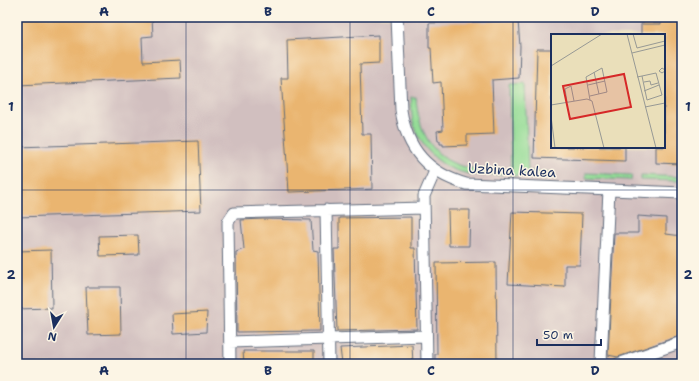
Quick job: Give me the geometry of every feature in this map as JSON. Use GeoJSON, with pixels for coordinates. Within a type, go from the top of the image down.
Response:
{"type":"FeatureCollection","features":[{"type":"Feature","properties":{"kind":"street","name":"Uzbina kalea"},"geometry":{"type":"LineString","coordinates":[[397,17],[401,110],[403,122],[406,134],[416,153],[435,171],[455,181],[466,184],[682,193]]}},
{"type":"Feature","properties":{"kind":"street"},"geometry":{"type":"LineString","coordinates":[[427,364],[424,196],[435,171]]}},
{"type":"Feature","properties":{"kind":"street"},"geometry":{"type":"LineString","coordinates":[[607,364],[601,362],[609,190]]}},
{"type":"Feature","properties":{"kind":"street"},"geometry":{"type":"LineString","coordinates":[[230,364],[228,222],[234,213],[424,208]]}},
{"type":"Feature","properties":{"kind":"street"},"geometry":{"type":"LineString","coordinates":[[326,210],[329,364]]}},
{"type":"Feature","properties":{"kind":"street"},"geometry":{"type":"LineString","coordinates":[[230,342],[426,336]]}},
{"type":"Feature","properties":{"kind":"street"},"geometry":{"type":"LineString","coordinates":[[618,364],[682,342]]}},
{"type":"Feature","properties":{"kind":"shaded area"},"geometry":{"type":"Polygon","coordinates":[[[17,17],[682,17],[682,364],[17,364],[17,17]]]}},
{"type":"Feature","properties":{"kind":"green space"},"geometry":{"type":"Polygon","coordinates":[[[525,84],[528,171],[549,172],[548,177],[510,175],[509,85],[525,84]]]}},
{"type":"Feature","properties":{"kind":"green space"},"geometry":{"type":"Polygon","coordinates":[[[411,97],[416,97],[417,109],[423,131],[428,141],[443,157],[453,163],[465,167],[502,170],[502,175],[466,173],[453,169],[437,160],[425,146],[416,131],[412,119],[411,97]]]}},
{"type":"Feature","properties":{"kind":"green space"},"geometry":{"type":"Polygon","coordinates":[[[586,173],[632,175],[631,180],[586,178],[586,173]]]}},
{"type":"Feature","properties":{"kind":"green space"},"geometry":{"type":"Polygon","coordinates":[[[641,175],[682,177],[682,181],[641,180],[641,175]]]}},
{"type":"Feature","properties":{"kind":"building"},"geometry":{"type":"Polygon","coordinates":[[[17,17],[152,17],[153,36],[142,37],[143,62],[180,60],[181,78],[17,85],[17,17]]]}},
{"type":"Feature","properties":{"kind":"building"},"geometry":{"type":"Polygon","coordinates":[[[518,21],[520,46],[519,78],[492,80],[494,134],[467,135],[467,145],[443,146],[443,144],[440,144],[440,141],[438,141],[437,131],[443,130],[441,82],[433,83],[431,48],[429,48],[429,23],[518,21]]]}},
{"type":"Feature","properties":{"kind":"building"},"geometry":{"type":"Polygon","coordinates":[[[661,22],[682,23],[682,164],[656,163],[656,148],[665,148],[665,34],[641,34],[641,24],[661,24],[661,22]]]}},
{"type":"Feature","properties":{"kind":"building"},"geometry":{"type":"Polygon","coordinates":[[[379,35],[379,63],[360,64],[362,134],[371,134],[372,189],[289,192],[281,78],[288,78],[287,40],[379,35]]]}},
{"type":"Feature","properties":{"kind":"building"},"geometry":{"type":"Polygon","coordinates":[[[537,49],[551,49],[551,148],[625,148],[625,161],[534,158],[537,49]]]}},
{"type":"Feature","properties":{"kind":"building"},"geometry":{"type":"Polygon","coordinates":[[[198,141],[201,211],[17,217],[17,147],[198,141]]]}},
{"type":"Feature","properties":{"kind":"building"},"geometry":{"type":"Polygon","coordinates":[[[448,210],[470,210],[469,246],[449,246],[448,210]]]}},
{"type":"Feature","properties":{"kind":"building"},"geometry":{"type":"Polygon","coordinates":[[[512,212],[582,214],[580,265],[565,265],[565,287],[508,284],[512,212]]]}},
{"type":"Feature","properties":{"kind":"building"},"geometry":{"type":"Polygon","coordinates":[[[638,216],[666,218],[666,234],[682,236],[682,335],[618,357],[608,355],[614,233],[638,233],[638,216]]]}},
{"type":"Feature","properties":{"kind":"building"},"geometry":{"type":"Polygon","coordinates":[[[411,217],[411,248],[415,248],[417,329],[337,331],[334,249],[339,249],[339,218],[411,217]]]}},
{"type":"Feature","properties":{"kind":"building"},"geometry":{"type":"Polygon","coordinates":[[[241,220],[311,220],[313,250],[318,251],[320,331],[237,332],[236,252],[244,249],[241,220]]]}},
{"type":"Feature","properties":{"kind":"building"},"geometry":{"type":"Polygon","coordinates":[[[138,235],[139,255],[100,256],[99,236],[138,235]]]}},
{"type":"Feature","properties":{"kind":"building"},"geometry":{"type":"Polygon","coordinates":[[[51,250],[52,308],[17,309],[17,251],[51,250]]]}},
{"type":"Feature","properties":{"kind":"building"},"geometry":{"type":"Polygon","coordinates":[[[496,262],[497,364],[435,364],[435,354],[437,354],[436,263],[496,262]]]}},
{"type":"Feature","properties":{"kind":"building"},"geometry":{"type":"Polygon","coordinates":[[[86,287],[120,287],[121,334],[88,335],[86,287]]]}},
{"type":"Feature","properties":{"kind":"building"},"geometry":{"type":"Polygon","coordinates":[[[207,312],[206,332],[173,334],[172,314],[207,312]]]}},
{"type":"Feature","properties":{"kind":"building"},"geometry":{"type":"Polygon","coordinates":[[[412,345],[413,364],[342,364],[340,348],[412,345]]]}},
{"type":"Feature","properties":{"kind":"building"},"geometry":{"type":"Polygon","coordinates":[[[243,351],[314,351],[314,364],[244,364],[243,351]]]}}]}
